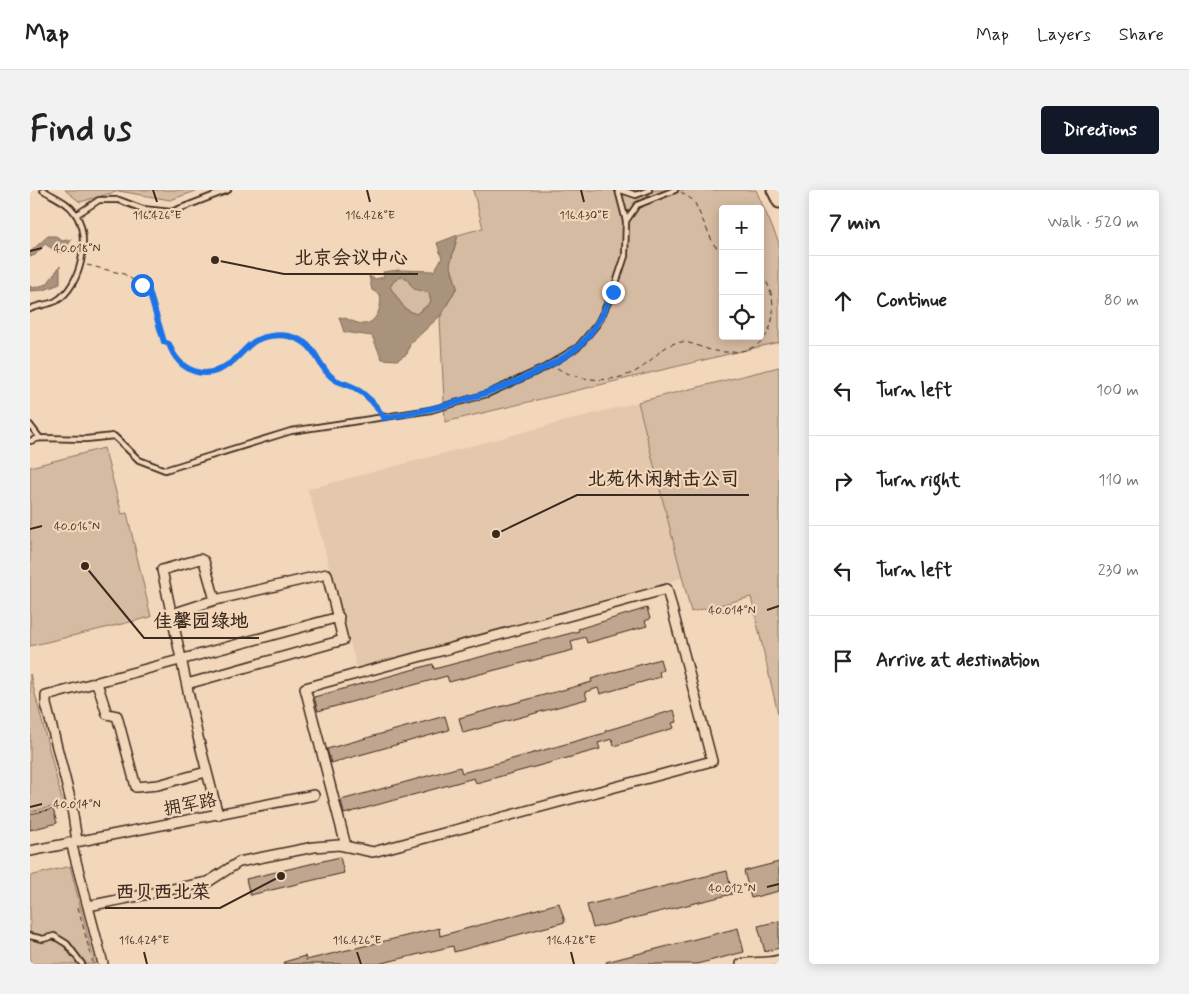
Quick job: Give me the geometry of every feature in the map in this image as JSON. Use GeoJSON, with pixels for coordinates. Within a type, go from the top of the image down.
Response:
{"type":"FeatureCollection","features":[{"type":"Feature","properties":{"kind":"street"},"geometry":{"type":"LineString","coordinates":[[773,190],[779,202]]}},
{"type":"Feature","properties":{"kind":"street"},"geometry":{"type":"LineString","coordinates":[[215,600],[204,561],[200,560],[162,570],[180,660],[218,815]]}},
{"type":"Feature","properties":{"kind":"street"},"geometry":{"type":"LineString","coordinates":[[172,614],[215,600],[326,574],[344,640],[187,684]]}},
{"type":"Feature","properties":{"kind":"street"},"geometry":{"type":"LineString","coordinates":[[88,906],[208,882],[239,862],[314,847],[339,845],[373,852],[712,761],[667,589],[305,688],[346,846]]}},
{"type":"Feature","properties":{"kind":"street"},"geometry":{"type":"LineString","coordinates":[[103,964],[74,842],[71,802],[46,704],[46,696],[339,617]]}},
{"type":"Feature","properties":{"kind":"street"},"geometry":{"type":"LineString","coordinates":[[97,683],[107,714],[117,716],[136,786],[158,785],[206,772]]}},
{"type":"Feature","properties":{"kind":"street","name":"拥军路"},"geometry":{"type":"LineString","coordinates":[[30,851],[218,815],[314,794]]}},
{"type":"Feature","properties":{"kind":"street"},"geometry":{"type":"LineString","coordinates":[[741,964],[751,961],[766,964],[779,960]]}},
{"type":"Feature","properties":{"kind":"lane"},"geometry":{"type":"LineString","coordinates":[[30,309],[57,300],[73,283],[81,264],[84,243],[82,227],[76,215],[67,204],[43,190]]}},
{"type":"Feature","properties":{"kind":"lane"},"geometry":{"type":"LineString","coordinates":[[76,215],[99,200],[119,200],[143,209],[171,212],[228,190]]}},
{"type":"Feature","properties":{"kind":"lane"},"geometry":{"type":"LineString","coordinates":[[30,441],[40,438],[86,439],[114,436],[139,460],[165,470],[291,432],[431,410],[487,394],[550,364],[578,347],[598,323],[613,292],[625,256],[626,221],[620,190],[636,195],[649,190]]}},
{"type":"Feature","properties":{"kind":"lane"},"geometry":{"type":"LineString","coordinates":[[626,221],[637,205],[676,190]]}},
{"type":"Feature","properties":{"kind":"lane"},"geometry":{"type":"LineString","coordinates":[[30,425],[40,438]]}},
{"type":"Feature","properties":{"kind":"lane"},"geometry":{"type":"LineString","coordinates":[[30,936],[44,939],[54,936],[67,944],[82,964]]}},
{"type":"Feature","properties":{"kind":"path"},"geometry":{"type":"LineString","coordinates":[[676,190],[694,201],[714,245],[720,250]]}},
{"type":"Feature","properties":{"kind":"path"},"geometry":{"type":"LineString","coordinates":[[81,264],[124,274],[149,291],[164,342],[169,344],[174,357],[181,366],[193,371],[207,372],[220,370],[230,364],[254,342],[264,337],[286,336],[301,340],[313,350],[328,373],[368,397],[384,418]]}},
{"type":"Feature","properties":{"kind":"path"},"geometry":{"type":"LineString","coordinates":[[550,364],[578,378],[614,378],[638,370],[662,350],[676,342],[693,343],[710,350],[728,353],[751,348],[765,338],[774,326],[776,307],[771,287],[764,277]]}},
{"type":"Feature","properties":{"kind":"shaded area"},"geometry":{"type":"Polygon","coordinates":[[[65,190],[199,190],[170,200],[119,191],[80,202],[65,190]]]}},
{"type":"Feature","properties":{"kind":"shaded area"},"geometry":{"type":"Polygon","coordinates":[[[473,190],[756,190],[763,205],[719,205],[719,340],[764,340],[764,208],[779,243],[779,342],[445,422],[440,318],[457,287],[450,264],[458,235],[483,228],[473,190]]]}},
{"type":"Feature","properties":{"kind":"shaded area"},"geometry":{"type":"Polygon","coordinates":[[[458,235],[450,264],[457,287],[441,315],[410,344],[407,354],[397,360],[382,359],[372,336],[344,332],[339,317],[364,324],[373,320],[379,311],[380,295],[372,290],[369,276],[375,279],[384,277],[383,272],[399,270],[434,271],[442,258],[437,243],[458,235]],[[401,277],[394,281],[390,287],[405,309],[416,314],[431,302],[429,293],[414,289],[406,278],[401,277]]]}},
{"type":"Feature","properties":{"kind":"shaded area"},"geometry":{"type":"Polygon","coordinates":[[[48,236],[56,236],[62,241],[72,239],[63,252],[59,253],[45,244],[35,255],[30,257],[30,252],[48,236]]]}},
{"type":"Feature","properties":{"kind":"shaded area"},"geometry":{"type":"Polygon","coordinates":[[[60,266],[60,284],[44,290],[30,291],[30,286],[33,288],[47,284],[60,266]]]}},
{"type":"Feature","properties":{"kind":"shaded area"},"geometry":{"type":"Polygon","coordinates":[[[401,277],[406,278],[414,289],[429,293],[431,302],[416,314],[405,309],[390,287],[394,281],[401,277]]]}},
{"type":"Feature","properties":{"kind":"shaded area"},"geometry":{"type":"Polygon","coordinates":[[[779,367],[779,718],[751,597],[691,612],[638,402],[779,367]]]}},
{"type":"Feature","properties":{"kind":"shaded area"},"geometry":{"type":"Polygon","coordinates":[[[638,402],[682,578],[357,668],[308,489],[638,402]]]}},
{"type":"Feature","properties":{"kind":"shaded area"},"geometry":{"type":"Polygon","coordinates":[[[104,448],[122,514],[127,513],[151,617],[30,646],[30,467],[104,448]]]}},
{"type":"Feature","properties":{"kind":"shaded area"},"geometry":{"type":"Polygon","coordinates":[[[30,674],[63,804],[30,812],[30,674]]]}},
{"type":"Feature","properties":{"kind":"shaded area"},"geometry":{"type":"Polygon","coordinates":[[[70,866],[95,964],[30,964],[30,876],[70,866]]]}},
{"type":"Feature","properties":{"kind":"building"},"geometry":{"type":"Polygon","coordinates":[[[647,608],[650,619],[645,621],[647,626],[587,643],[585,637],[571,641],[573,650],[449,682],[447,676],[318,711],[314,697],[433,664],[434,669],[579,631],[578,629],[647,608]]]}},
{"type":"Feature","properties":{"kind":"building"},"geometry":{"type":"Polygon","coordinates":[[[660,659],[663,670],[659,672],[660,677],[600,694],[598,688],[585,692],[587,699],[463,733],[459,718],[592,682],[591,679],[660,659]]]}},
{"type":"Feature","properties":{"kind":"building"},"geometry":{"type":"Polygon","coordinates":[[[674,710],[677,722],[672,723],[674,728],[614,746],[612,739],[598,743],[600,749],[476,783],[474,778],[344,814],[341,800],[460,767],[462,773],[605,733],[605,731],[674,710]]]}},
{"type":"Feature","properties":{"kind":"building"},"geometry":{"type":"Polygon","coordinates":[[[445,716],[449,730],[331,763],[327,749],[445,716]]]}},
{"type":"Feature","properties":{"kind":"building"},"geometry":{"type":"Polygon","coordinates":[[[53,809],[57,823],[30,830],[30,814],[53,809]]]}},
{"type":"Feature","properties":{"kind":"building"},"geometry":{"type":"Polygon","coordinates":[[[340,857],[344,873],[250,895],[246,879],[340,857]]]}},
{"type":"Feature","properties":{"kind":"building"},"geometry":{"type":"Polygon","coordinates":[[[779,862],[779,891],[751,898],[744,871],[779,862]]]}},
{"type":"Feature","properties":{"kind":"building"},"geometry":{"type":"Polygon","coordinates":[[[727,871],[732,894],[593,928],[587,905],[727,871]]]}},
{"type":"Feature","properties":{"kind":"building"},"geometry":{"type":"Polygon","coordinates":[[[559,903],[565,922],[454,952],[453,946],[378,964],[284,964],[284,962],[305,956],[306,960],[439,928],[440,936],[559,903]]]}},
{"type":"Feature","properties":{"kind":"building"},"geometry":{"type":"Polygon","coordinates":[[[779,921],[779,948],[765,952],[758,926],[779,921]]]}},
{"type":"Feature","properties":{"kind":"building"},"geometry":{"type":"Polygon","coordinates":[[[738,928],[744,952],[697,964],[607,964],[606,962],[738,928]]]}},
{"type":"Feature","properties":{"kind":"place","name":"北京会议中心"},"geometry":{"type":"Point","coordinates":[215,260]}},
{"type":"Feature","properties":{"kind":"place","name":"北苑休闲射击公司"},"geometry":{"type":"Point","coordinates":[496,534]}},
{"type":"Feature","properties":{"kind":"place","name":"佳馨园绿地"},"geometry":{"type":"Point","coordinates":[85,566]}},
{"type":"Feature","properties":{"kind":"place","name":"西贝西北菜"},"geometry":{"type":"Point","coordinates":[281,876]}},
{"type":"Feature","properties":{"kind":"route"},"geometry":{"type":"LineString","coordinates":[[142,285],[149,291],[164,342],[169,344],[174,357],[181,366],[193,371],[207,372],[220,370],[230,364],[254,342],[264,337],[286,336],[301,340],[313,350],[334,379],[368,397],[384,418],[431,410],[487,394],[544,368],[578,347],[598,323],[613,292]]}}]}
